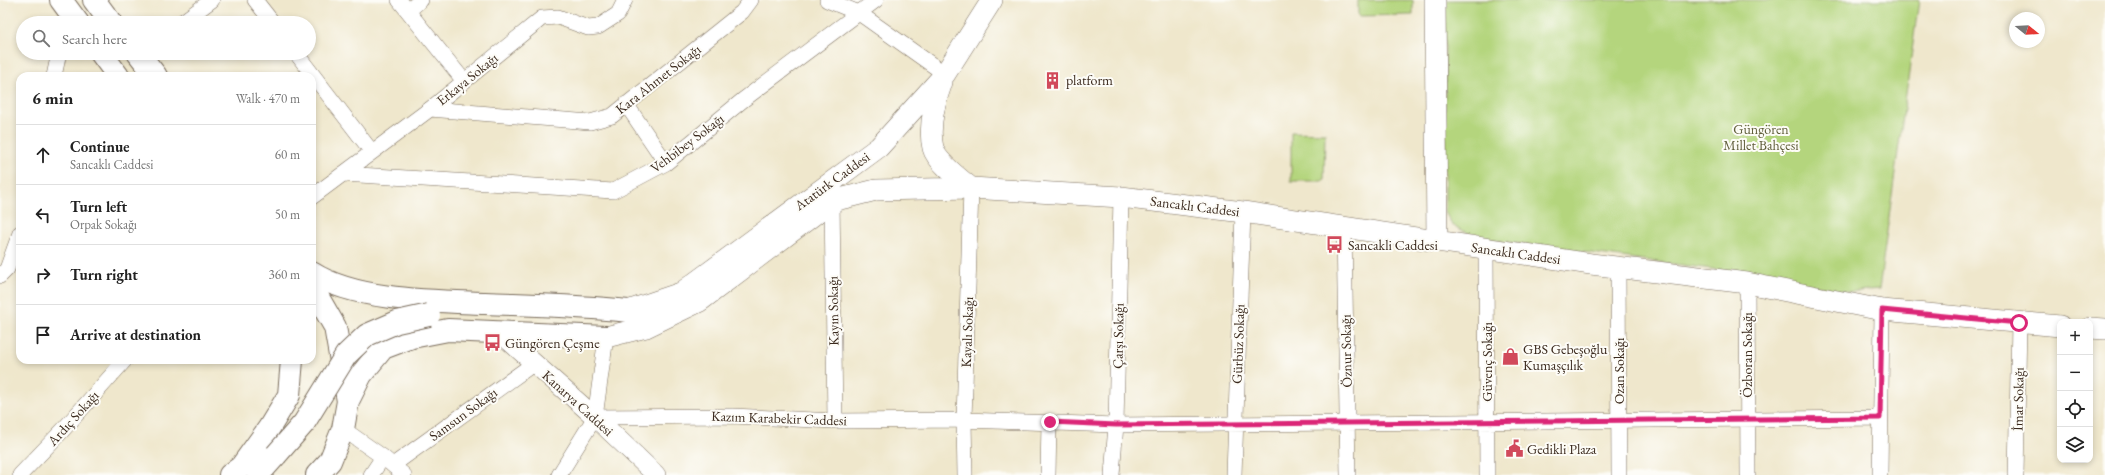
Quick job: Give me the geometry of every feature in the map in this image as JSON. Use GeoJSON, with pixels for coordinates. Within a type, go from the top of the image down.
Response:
{"type":"FeatureCollection","features":[{"type":"Feature","properties":{"kind":"main road"},"geometry":{"type":"LineString","coordinates":[[52,0],[66,16]]}},
{"type":"Feature","properties":{"kind":"main road"},"geometry":{"type":"LineString","coordinates":[[94,0],[106,16]]}},
{"type":"Feature","properties":{"kind":"main road"},"geometry":{"type":"LineString","coordinates":[[111,0],[120,16]]}},
{"type":"Feature","properties":{"kind":"main road","name":"Atatürk Caddesi"},"geometry":{"type":"LineString","coordinates":[[628,311],[681,293],[879,147],[945,74],[992,0]]}},
{"type":"Feature","properties":{"kind":"main road"},"geometry":{"type":"LineString","coordinates":[[1435,0],[1437,241]]}},
{"type":"Feature","properties":{"kind":"main road"},"geometry":{"type":"LineString","coordinates":[[106,60],[115,72]]}},
{"type":"Feature","properties":{"kind":"main road"},"geometry":{"type":"LineString","coordinates":[[144,60],[153,72]]}},
{"type":"Feature","properties":{"kind":"main road"},"geometry":{"type":"LineString","coordinates":[[945,74],[933,109],[933,149],[947,167],[971,188]]}},
{"type":"Feature","properties":{"kind":"main road","name":"Sancaklı Caddesi"},"geometry":{"type":"LineString","coordinates":[[832,201],[876,190],[971,188],[1122,198],[1243,212],[1486,249],[1747,283],[1882,310],[2057,326]]}},
{"type":"Feature","properties":{"kind":"main road","name":"Atatürk Caddesi"},"geometry":{"type":"LineString","coordinates":[[606,337],[646,327],[700,301],[832,201]]}},
{"type":"Feature","properties":{"kind":"main road"},"geometry":{"type":"LineString","coordinates":[[316,275],[353,289],[409,300],[589,307],[628,311]]}},
{"type":"Feature","properties":{"kind":"main road"},"geometry":{"type":"LineString","coordinates":[[316,294],[335,327],[348,401]]}},
{"type":"Feature","properties":{"kind":"main road"},"geometry":{"type":"LineString","coordinates":[[258,475],[304,423],[346,355],[367,335],[397,322],[429,315],[589,318],[628,311]]}},
{"type":"Feature","properties":{"kind":"main road"},"geometry":{"type":"LineString","coordinates":[[2093,328],[2105,329]]}},
{"type":"Feature","properties":{"kind":"main road"},"geometry":{"type":"LineString","coordinates":[[316,475],[330,460],[343,429],[348,401],[361,375],[384,348],[412,336],[448,330],[606,337]]}},
{"type":"Feature","properties":{"kind":"main road"},"geometry":{"type":"LineString","coordinates":[[230,475],[246,460],[269,428],[289,395],[292,364]]}},
{"type":"Feature","properties":{"kind":"street"},"geometry":{"type":"LineString","coordinates":[[190,16],[212,0]]}},
{"type":"Feature","properties":{"kind":"street"},"geometry":{"type":"LineString","coordinates":[[255,0],[268,16]]}},
{"type":"Feature","properties":{"kind":"street"},"geometry":{"type":"LineString","coordinates":[[420,0],[404,5],[464,82]]}},
{"type":"Feature","properties":{"kind":"street","name":"Erkaya Sokağı"},"geometry":{"type":"LineString","coordinates":[[316,194],[430,109],[542,18],[558,17],[588,28],[598,27],[618,14],[625,0]]}},
{"type":"Feature","properties":{"kind":"street","name":"Kara Ahmet Sokağı"},"geometry":{"type":"LineString","coordinates":[[430,109],[590,122],[612,116],[742,12],[751,0]]}},
{"type":"Feature","properties":{"kind":"street"},"geometry":{"type":"LineString","coordinates":[[827,0],[859,13],[945,74]]}},
{"type":"Feature","properties":{"kind":"street","name":"Vehbibey Sokağı"},"geometry":{"type":"LineString","coordinates":[[343,174],[613,191],[666,163],[743,100],[876,0]]}},
{"type":"Feature","properties":{"kind":"street"},"geometry":{"type":"LineString","coordinates":[[55,72],[57,60]]}},
{"type":"Feature","properties":{"kind":"street"},"geometry":{"type":"LineString","coordinates":[[301,60],[311,72]]}},
{"type":"Feature","properties":{"kind":"street"},"geometry":{"type":"LineString","coordinates":[[316,79],[372,152]]}},
{"type":"Feature","properties":{"kind":"street"},"geometry":{"type":"LineString","coordinates":[[626,104],[666,163]]}},
{"type":"Feature","properties":{"kind":"street","name":"Kayalı Sokağı"},"geometry":{"type":"LineString","coordinates":[[965,475],[964,420],[971,188]]}},
{"type":"Feature","properties":{"kind":"street","name":"Çarşı Sokağı"},"geometry":{"type":"LineString","coordinates":[[1112,475],[1116,425],[1122,198]]}},
{"type":"Feature","properties":{"kind":"street","name":"Kayın Sokağı"},"geometry":{"type":"LineString","coordinates":[[832,201],[835,421]]}},
{"type":"Feature","properties":{"kind":"street","name":"Gürbüz Sokağı"},"geometry":{"type":"LineString","coordinates":[[1234,475],[1243,212]]}},
{"type":"Feature","properties":{"kind":"street","name":"Öznur Sokağı"},"geometry":{"type":"LineString","coordinates":[[1344,228],[1348,475]]}},
{"type":"Feature","properties":{"kind":"street"},"geometry":{"type":"LineString","coordinates":[[0,276],[7,269],[16,244]]}},
{"type":"Feature","properties":{"kind":"street","name":"Güvenç Sokağı"},"geometry":{"type":"LineString","coordinates":[[1486,249],[1487,475]]}},
{"type":"Feature","properties":{"kind":"street","name":"Ozan Sokağı"},"geometry":{"type":"LineString","coordinates":[[1618,267],[1619,475]]}},
{"type":"Feature","properties":{"kind":"street","name":"Özboran Sokağı"},"geometry":{"type":"LineString","coordinates":[[1747,283],[1748,475]]}},
{"type":"Feature","properties":{"kind":"street"},"geometry":{"type":"LineString","coordinates":[[1880,475],[1882,310]]}},
{"type":"Feature","properties":{"kind":"street","name":"İmar Sokağı"},"geometry":{"type":"LineString","coordinates":[[2016,475],[2019,323]]}},
{"type":"Feature","properties":{"kind":"street","name":"Kanarya Caddesi"},"geometry":{"type":"LineString","coordinates":[[499,332],[533,364],[595,417],[656,475]]}},
{"type":"Feature","properties":{"kind":"street"},"geometry":{"type":"LineString","coordinates":[[559,475],[595,417],[606,337]]}},
{"type":"Feature","properties":{"kind":"street","name":"Ardıç Sokağı"},"geometry":{"type":"LineString","coordinates":[[20,475],[62,431],[121,364]]}},
{"type":"Feature","properties":{"kind":"street","name":"Samsun Sokağı"},"geometry":{"type":"LineString","coordinates":[[371,475],[393,466],[533,364]]}},
{"type":"Feature","properties":{"kind":"street","name":"Kazım Karabekir Caddesi"},"geometry":{"type":"LineString","coordinates":[[595,417],[733,416],[835,421],[964,420],[1116,425],[1880,418]]}},
{"type":"Feature","properties":{"kind":"street"},"geometry":{"type":"LineString","coordinates":[[1048,475],[1050,422]]}},
{"type":"Feature","properties":{"kind":"street"},"geometry":{"type":"LineString","coordinates":[[343,429],[393,466]]}},
{"type":"Feature","properties":{"kind":"green space"},"geometry":{"type":"Polygon","coordinates":[[[1358,0],[1413,0],[1413,15],[1358,16],[1358,0]]]}},
{"type":"Feature","properties":{"kind":"green space","name":"Güngören Millet Bahçesi"},"geometry":{"type":"Polygon","coordinates":[[[1445,0],[1919,0],[1879,289],[1847,292],[1757,275],[1478,238],[1452,225],[1445,212],[1445,0]]]}},
{"type":"Feature","properties":{"kind":"green space"},"geometry":{"type":"Polygon","coordinates":[[[1291,132],[1325,133],[1324,181],[1291,181],[1291,132]]]}},
{"type":"Feature","properties":{"kind":"place","name":"platform"},"geometry":{"type":"Point","coordinates":[1053,80]}},
{"type":"Feature","properties":{"kind":"place","name":"Sancakli Caddesi"},"geometry":{"type":"Point","coordinates":[1335,245]}},
{"type":"Feature","properties":{"kind":"place","name":"Güngören Çeşme"},"geometry":{"type":"Point","coordinates":[492,343]}},
{"type":"Feature","properties":{"kind":"place","name":"GBS Gebeşoğlu Kumaşçılık"},"geometry":{"type":"Point","coordinates":[1510,357]}},
{"type":"Feature","properties":{"kind":"place","name":"Gedikli Plaza"},"geometry":{"type":"Point","coordinates":[1514,449]}},
{"type":"Feature","properties":{"kind":"route"},"geometry":{"type":"LineString","coordinates":[[1050,422],[1116,425],[1880,418],[1882,310],[2019,323]]}}]}
